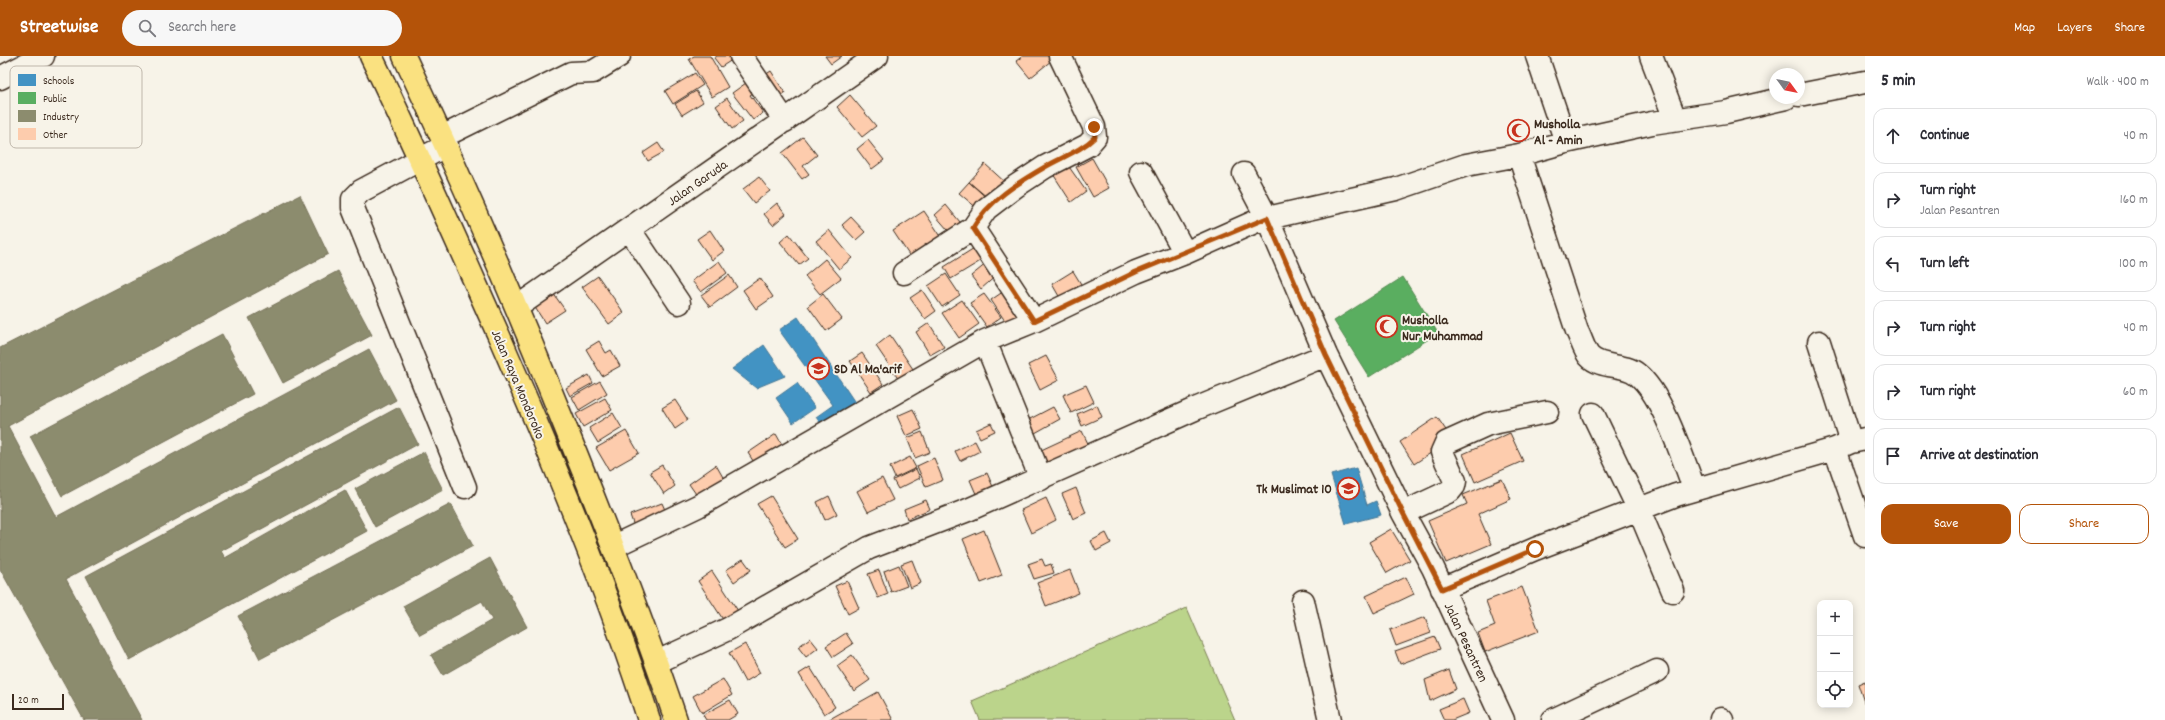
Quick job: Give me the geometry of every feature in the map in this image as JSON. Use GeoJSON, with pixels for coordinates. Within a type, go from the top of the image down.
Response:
{"type":"FeatureCollection","features":[{"type":"Feature","properties":{"kind":"highway","name":"Jalan Raya Mondoroko"},"geometry":{"type":"LineString","coordinates":[[371,56],[421,158],[591,554],[649,720]]}},
{"type":"Feature","properties":{"kind":"highway","name":"Jalan Raya Mondoroko"},"geometry":{"type":"LineString","coordinates":[[404,56],[445,141],[517,307],[614,546],[657,662],[676,720]]}},
{"type":"Feature","properties":{"kind":"street"},"geometry":{"type":"LineString","coordinates":[[23,66],[43,56]]}},
{"type":"Feature","properties":{"kind":"street"},"geometry":{"type":"LineString","coordinates":[[465,487],[353,208],[353,199],[361,190],[421,158],[445,141],[571,73],[593,72],[619,56]]}},
{"type":"Feature","properties":{"kind":"street"},"geometry":{"type":"LineString","coordinates":[[741,56],[785,121]]}},
{"type":"Feature","properties":{"kind":"street"},"geometry":{"type":"LineString","coordinates":[[904,274],[973,228],[986,209],[1016,186],[1045,167],[1088,145],[1095,137],[1094,127],[1060,56]]}},
{"type":"Feature","properties":{"kind":"street"},"geometry":{"type":"LineString","coordinates":[[1537,56],[1566,142]]}},
{"type":"Feature","properties":{"kind":"street"},"geometry":{"type":"LineString","coordinates":[[1651,56],[1675,120]]}},
{"type":"Feature","properties":{"kind":"street","name":"Jalan Garuda"},"geometry":{"type":"LineString","coordinates":[[517,307],[785,121],[869,58]]}},
{"type":"Feature","properties":{"kind":"street"},"geometry":{"type":"LineString","coordinates":[[0,78],[10,73]]}},
{"type":"Feature","properties":{"kind":"street"},"geometry":{"type":"LineString","coordinates":[[1805,94],[1864,85]]}},
{"type":"Feature","properties":{"kind":"street"},"geometry":{"type":"LineString","coordinates":[[614,546],[698,506],[985,341],[1034,321],[1136,272],[1185,253],[1256,222],[1396,189],[1466,165],[1519,155],[1566,142],[1675,120],[1726,112],[1769,102]]}},
{"type":"Feature","properties":{"kind":"street"},"geometry":{"type":"LineString","coordinates":[[1519,155],[1577,331],[1590,356],[1604,364],[1626,368],[1638,374],[1648,386],[1662,408],[1694,488]]}},
{"type":"Feature","properties":{"kind":"street"},"geometry":{"type":"LineString","coordinates":[[1141,172],[1185,253]]}},
{"type":"Feature","properties":{"kind":"street","name":"Jalan Pesantren"},"geometry":{"type":"LineString","coordinates":[[1244,174],[1256,222],[1313,360],[1403,513],[1442,589],[1502,720]]}},
{"type":"Feature","properties":{"kind":"street"},"geometry":{"type":"LineString","coordinates":[[973,228],[1034,321]]}},
{"type":"Feature","properties":{"kind":"street"},"geometry":{"type":"LineString","coordinates":[[629,229],[679,303]]}},
{"type":"Feature","properties":{"kind":"street"},"geometry":{"type":"LineString","coordinates":[[985,341],[1041,479]]}},
{"type":"Feature","properties":{"kind":"street"},"geometry":{"type":"LineString","coordinates":[[1819,342],[1850,443],[1865,536]]}},
{"type":"Feature","properties":{"kind":"street"},"geometry":{"type":"LineString","coordinates":[[657,662],[728,629],[869,548],[968,510],[1313,360]]}},
{"type":"Feature","properties":{"kind":"street"},"geometry":{"type":"LineString","coordinates":[[1403,513],[1450,491],[1454,486],[1454,481],[1442,452],[1446,443],[1488,424],[1547,412]]}},
{"type":"Feature","properties":{"kind":"street"},"geometry":{"type":"LineString","coordinates":[[1594,414],[1639,510],[1673,591]]}},
{"type":"Feature","properties":{"kind":"street"},"geometry":{"type":"LineString","coordinates":[[1442,589],[1535,549],[1694,488],[1850,443]]}},
{"type":"Feature","properties":{"kind":"street"},"geometry":{"type":"LineString","coordinates":[[1303,601],[1330,720]]}},
{"type":"Feature","properties":{"kind":"street"},"geometry":{"type":"LineString","coordinates":[[1553,720],[1657,671]]}},
{"type":"Feature","properties":{"kind":"green space"},"geometry":{"type":"Polygon","coordinates":[[[1187,608],[1235,720],[980,720],[972,701],[1187,608]]]}},
{"type":"Feature","properties":{"kind":"building: Schools","name":"SD Al Ma'arif"},"geometry":{"type":"Polygon","coordinates":[[[798,317],[858,407],[825,430],[816,417],[833,405],[779,330],[798,317]]]}},
{"type":"Feature","properties":{"kind":"building: Schools"},"geometry":{"type":"Polygon","coordinates":[[[764,345],[785,376],[756,388],[732,369],[764,345]]]}},
{"type":"Feature","properties":{"kind":"building: Schools","name":"SD Al Ma'arif"},"geometry":{"type":"Polygon","coordinates":[[[797,383],[815,408],[793,423],[776,398],[797,383]]]}},
{"type":"Feature","properties":{"kind":"building: Schools","name":"Tk Muslimat 10"},"geometry":{"type":"Polygon","coordinates":[[[1356,468],[1367,505],[1376,501],[1381,515],[1346,524],[1331,475],[1356,468]]]}},
{"type":"Feature","properties":{"kind":"building: Public","name":"Musholla Al - Amin"},"geometry":{"type":"Polygon","coordinates":[[[1523,122],[1527,136],[1516,140],[1511,126],[1523,122]]]}},
{"type":"Feature","properties":{"kind":"building: Public","name":"Musholla Nur Muhammad"},"geometry":{"type":"Polygon","coordinates":[[[1403,277],[1438,333],[1369,377],[1334,321],[1403,277]]]}},
{"type":"Feature","properties":{"kind":"building: Industry"},"geometry":{"type":"Polygon","coordinates":[[[300,195],[328,254],[8,426],[56,517],[369,349],[396,400],[66,579],[142,720],[84,720],[0,569],[0,348],[300,195]]]}},
{"type":"Feature","properties":{"kind":"building: Industry"},"geometry":{"type":"Polygon","coordinates":[[[338,271],[372,335],[283,383],[249,318],[338,271]]]}},
{"type":"Feature","properties":{"kind":"building: Industry"},"geometry":{"type":"Polygon","coordinates":[[[222,334],[253,394],[62,496],[30,436],[222,334]]]}},
{"type":"Feature","properties":{"kind":"building: Industry"},"geometry":{"type":"Polygon","coordinates":[[[399,407],[418,444],[221,551],[225,558],[345,490],[367,531],[129,660],[86,576],[399,407]]]}},
{"type":"Feature","properties":{"kind":"building: Industry"},"geometry":{"type":"Polygon","coordinates":[[[424,452],[443,490],[375,527],[355,489],[424,452]]]}},
{"type":"Feature","properties":{"kind":"building: Industry"},"geometry":{"type":"Polygon","coordinates":[[[451,504],[473,546],[260,659],[238,616],[451,504]]]}},
{"type":"Feature","properties":{"kind":"building: Industry"},"geometry":{"type":"Polygon","coordinates":[[[490,558],[527,627],[443,675],[431,655],[492,620],[482,601],[420,635],[403,606],[490,558]]]}},
{"type":"Feature","properties":{"kind":"building: Other"},"geometry":{"type":"Polygon","coordinates":[[[694,56],[710,56],[728,87],[712,97],[689,59],[694,56]]]}},
{"type":"Feature","properties":{"kind":"building: Other"},"geometry":{"type":"Polygon","coordinates":[[[717,56],[738,56],[721,67],[714,58],[717,56]]]}},
{"type":"Feature","properties":{"kind":"building: Other"},"geometry":{"type":"Polygon","coordinates":[[[825,56],[842,56],[831,64],[825,56]]]}},
{"type":"Feature","properties":{"kind":"building: Other"},"geometry":{"type":"Polygon","coordinates":[[[1023,56],[1057,56],[1030,78],[1016,61],[1023,56]]]}},
{"type":"Feature","properties":{"kind":"building: Other"},"geometry":{"type":"Polygon","coordinates":[[[771,71],[785,93],[771,101],[765,75],[771,71]]]}},
{"type":"Feature","properties":{"kind":"building: Other"},"geometry":{"type":"Polygon","coordinates":[[[695,73],[703,85],[673,104],[665,91],[695,73]]]}},
{"type":"Feature","properties":{"kind":"building: Other"},"geometry":{"type":"Polygon","coordinates":[[[746,83],[753,93],[750,95],[763,113],[753,120],[732,93],[746,83]]]}},
{"type":"Feature","properties":{"kind":"building: Other"},"geometry":{"type":"Polygon","coordinates":[[[696,91],[703,102],[682,115],[675,104],[696,91]]]}},
{"type":"Feature","properties":{"kind":"building: Other"},"geometry":{"type":"Polygon","coordinates":[[[850,95],[876,126],[862,137],[837,107],[850,95]]]}},
{"type":"Feature","properties":{"kind":"building: Other"},"geometry":{"type":"Polygon","coordinates":[[[727,98],[743,121],[732,129],[716,106],[727,98]]]}},
{"type":"Feature","properties":{"kind":"building: Other"},"geometry":{"type":"Polygon","coordinates":[[[803,137],[817,155],[803,166],[809,174],[802,179],[782,153],[803,137]]]}},
{"type":"Feature","properties":{"kind":"building: Other"},"geometry":{"type":"Polygon","coordinates":[[[868,140],[884,160],[872,169],[857,149],[868,140]]]}},
{"type":"Feature","properties":{"kind":"building: Other"},"geometry":{"type":"Polygon","coordinates":[[[658,143],[664,152],[648,161],[643,153],[658,143]]]}},
{"type":"Feature","properties":{"kind":"building: Other"},"geometry":{"type":"Polygon","coordinates":[[[1092,158],[1109,188],[1093,197],[1076,167],[1092,158]]]}},
{"type":"Feature","properties":{"kind":"building: Other"},"geometry":{"type":"Polygon","coordinates":[[[985,164],[1007,184],[991,202],[969,182],[985,164]]]}},
{"type":"Feature","properties":{"kind":"building: Other"},"geometry":{"type":"Polygon","coordinates":[[[1067,164],[1086,191],[1071,202],[1053,174],[1067,164]]]}},
{"type":"Feature","properties":{"kind":"building: Other"},"geometry":{"type":"Polygon","coordinates":[[[759,177],[770,191],[754,203],[743,189],[759,177]]]}},
{"type":"Feature","properties":{"kind":"building: Other"},"geometry":{"type":"Polygon","coordinates":[[[969,182],[988,198],[978,209],[959,193],[969,182]]]}},
{"type":"Feature","properties":{"kind":"building: Other"},"geometry":{"type":"Polygon","coordinates":[[[777,203],[786,214],[773,225],[764,214],[777,203]]]}},
{"type":"Feature","properties":{"kind":"building: Other"},"geometry":{"type":"Polygon","coordinates":[[[946,205],[965,228],[954,237],[935,215],[946,205]]]}},
{"type":"Feature","properties":{"kind":"building: Other"},"geometry":{"type":"Polygon","coordinates":[[[924,211],[946,244],[915,264],[893,231],[924,211]]]}},
{"type":"Feature","properties":{"kind":"building: Other"},"geometry":{"type":"Polygon","coordinates":[[[851,217],[865,232],[856,240],[842,225],[851,217]]]}},
{"type":"Feature","properties":{"kind":"building: Other"},"geometry":{"type":"Polygon","coordinates":[[[710,230],[724,251],[712,260],[697,239],[710,230]]]}},
{"type":"Feature","properties":{"kind":"building: Other"},"geometry":{"type":"Polygon","coordinates":[[[829,230],[852,258],[839,269],[816,241],[829,230]]]}},
{"type":"Feature","properties":{"kind":"building: Other"},"geometry":{"type":"Polygon","coordinates":[[[789,234],[808,258],[799,265],[780,242],[789,234]]]}},
{"type":"Feature","properties":{"kind":"building: Other"},"geometry":{"type":"Polygon","coordinates":[[[979,245],[987,257],[951,279],[944,267],[979,245]]]}},
{"type":"Feature","properties":{"kind":"building: Other"},"geometry":{"type":"Polygon","coordinates":[[[825,259],[841,278],[820,294],[805,276],[825,259]]]}},
{"type":"Feature","properties":{"kind":"building: Other"},"geometry":{"type":"Polygon","coordinates":[[[719,261],[727,273],[701,292],[692,281],[719,261]]]}},
{"type":"Feature","properties":{"kind":"building: Other"},"geometry":{"type":"Polygon","coordinates":[[[987,263],[997,275],[981,289],[971,276],[987,263]]]}},
{"type":"Feature","properties":{"kind":"building: Other"},"geometry":{"type":"Polygon","coordinates":[[[1073,271],[1081,284],[1060,298],[1052,284],[1073,271]]]}},
{"type":"Feature","properties":{"kind":"building: Other"},"geometry":{"type":"Polygon","coordinates":[[[946,274],[960,295],[942,307],[928,286],[946,274]]]}},
{"type":"Feature","properties":{"kind":"building: Other"},"geometry":{"type":"Polygon","coordinates":[[[729,275],[737,287],[710,307],[701,295],[729,275]]]}},
{"type":"Feature","properties":{"kind":"building: Other"},"geometry":{"type":"Polygon","coordinates":[[[598,276],[624,313],[609,324],[582,287],[598,276]]]}},
{"type":"Feature","properties":{"kind":"building: Other"},"geometry":{"type":"Polygon","coordinates":[[[760,278],[773,297],[756,309],[743,290],[760,278]]]}},
{"type":"Feature","properties":{"kind":"building: Other"},"geometry":{"type":"Polygon","coordinates":[[[1007,289],[1023,313],[1007,324],[991,300],[1007,289]]]}},
{"type":"Feature","properties":{"kind":"building: Other"},"geometry":{"type":"Polygon","coordinates":[[[922,290],[936,311],[925,319],[910,298],[922,290]]]}},
{"type":"Feature","properties":{"kind":"building: Other"},"geometry":{"type":"Polygon","coordinates":[[[553,293],[565,310],[545,323],[534,306],[553,293]]]}},
{"type":"Feature","properties":{"kind":"building: Other"},"geometry":{"type":"Polygon","coordinates":[[[823,294],[842,319],[826,331],[808,306],[823,294]]]}},
{"type":"Feature","properties":{"kind":"building: Other"},"geometry":{"type":"Polygon","coordinates":[[[984,294],[1001,317],[987,327],[970,303],[984,294]]]}},
{"type":"Feature","properties":{"kind":"building: Other"},"geometry":{"type":"Polygon","coordinates":[[[962,300],[979,324],[959,338],[942,313],[962,300]]]}},
{"type":"Feature","properties":{"kind":"building: Other"},"geometry":{"type":"Polygon","coordinates":[[[929,323],[944,347],[930,355],[916,332],[929,323]]]}},
{"type":"Feature","properties":{"kind":"building: Other"},"geometry":{"type":"Polygon","coordinates":[[[890,335],[913,369],[899,380],[876,346],[890,335]]]}},
{"type":"Feature","properties":{"kind":"building: Other"},"geometry":{"type":"Polygon","coordinates":[[[599,341],[606,353],[611,350],[620,366],[602,376],[586,349],[599,341]]]}},
{"type":"Feature","properties":{"kind":"building: Other"},"geometry":{"type":"Polygon","coordinates":[[[862,353],[883,384],[871,392],[850,361],[862,353]]]}},
{"type":"Feature","properties":{"kind":"building: Other"},"geometry":{"type":"Polygon","coordinates":[[[1046,356],[1059,380],[1040,390],[1028,365],[1046,356]]]}},
{"type":"Feature","properties":{"kind":"building: Other"},"geometry":{"type":"Polygon","coordinates":[[[589,375],[593,383],[570,396],[566,388],[589,375]]]}},
{"type":"Feature","properties":{"kind":"building: Other"},"geometry":{"type":"Polygon","coordinates":[[[600,381],[607,393],[579,410],[572,397],[600,381]]]}},
{"type":"Feature","properties":{"kind":"building: Other"},"geometry":{"type":"Polygon","coordinates":[[[1086,385],[1094,402],[1071,413],[1063,395],[1086,385]]]}},
{"type":"Feature","properties":{"kind":"building: Other"},"geometry":{"type":"Polygon","coordinates":[[[605,398],[612,410],[583,427],[576,414],[605,398]]]}},
{"type":"Feature","properties":{"kind":"building: Other"},"geometry":{"type":"Polygon","coordinates":[[[675,400],[688,420],[675,429],[662,408],[675,400]]]}},
{"type":"Feature","properties":{"kind":"building: Other"},"geometry":{"type":"Polygon","coordinates":[[[1097,405],[1102,417],[1082,426],[1077,414],[1097,405]]]}},
{"type":"Feature","properties":{"kind":"building: Other"},"geometry":{"type":"Polygon","coordinates":[[[1053,407],[1060,419],[1035,433],[1028,420],[1053,407]]]}},
{"type":"Feature","properties":{"kind":"building: Other"},"geometry":{"type":"Polygon","coordinates":[[[913,409],[922,429],[906,436],[897,416],[913,409]]]}},
{"type":"Feature","properties":{"kind":"building: Other"},"geometry":{"type":"Polygon","coordinates":[[[613,413],[622,428],[598,443],[589,428],[613,413]]]}},
{"type":"Feature","properties":{"kind":"building: Other"},"geometry":{"type":"Polygon","coordinates":[[[1437,417],[1452,439],[1414,464],[1400,442],[1437,417]]]}},
{"type":"Feature","properties":{"kind":"building: Other"},"geometry":{"type":"Polygon","coordinates":[[[991,423],[995,431],[980,438],[976,430],[991,423]]]}},
{"type":"Feature","properties":{"kind":"building: Other"},"geometry":{"type":"Polygon","coordinates":[[[626,431],[639,453],[609,470],[596,448],[626,431]]]}},
{"type":"Feature","properties":{"kind":"building: Other"},"geometry":{"type":"Polygon","coordinates":[[[1082,431],[1093,454],[1081,460],[1076,450],[1044,464],[1039,451],[1082,431]]]}},
{"type":"Feature","properties":{"kind":"building: Other"},"geometry":{"type":"Polygon","coordinates":[[[922,432],[930,452],[915,458],[907,438],[922,432]]]}},
{"type":"Feature","properties":{"kind":"building: Other"},"geometry":{"type":"Polygon","coordinates":[[[1510,433],[1523,461],[1475,482],[1463,454],[1510,433]]]}},
{"type":"Feature","properties":{"kind":"building: Other"},"geometry":{"type":"Polygon","coordinates":[[[776,434],[784,448],[757,467],[748,453],[776,434]]]}},
{"type":"Feature","properties":{"kind":"building: Other"},"geometry":{"type":"Polygon","coordinates":[[[975,441],[980,451],[960,461],[955,451],[975,441]]]}},
{"type":"Feature","properties":{"kind":"building: Other"},"geometry":{"type":"Polygon","coordinates":[[[910,457],[916,468],[895,478],[890,467],[910,457]]]}},
{"type":"Feature","properties":{"kind":"building: Other"},"geometry":{"type":"Polygon","coordinates":[[[934,458],[943,480],[926,487],[917,466],[934,458]]]}},
{"type":"Feature","properties":{"kind":"building: Other"},"geometry":{"type":"Polygon","coordinates":[[[662,465],[675,486],[664,494],[650,472],[662,465]]]}},
{"type":"Feature","properties":{"kind":"building: Other"},"geometry":{"type":"Polygon","coordinates":[[[716,465],[724,479],[698,497],[689,484],[716,465]]]}},
{"type":"Feature","properties":{"kind":"building: Other"},"geometry":{"type":"Polygon","coordinates":[[[916,469],[920,478],[898,489],[893,480],[916,469]]]}},
{"type":"Feature","properties":{"kind":"building: Other"},"geometry":{"type":"Polygon","coordinates":[[[987,473],[997,496],[980,503],[970,480],[987,473]]]}},
{"type":"Feature","properties":{"kind":"building: Other"},"geometry":{"type":"Polygon","coordinates":[[[882,478],[893,500],[868,512],[857,491],[882,478]]]}},
{"type":"Feature","properties":{"kind":"building: Other"},"geometry":{"type":"Polygon","coordinates":[[[1502,479],[1511,499],[1478,514],[1491,544],[1446,563],[1428,521],[1467,504],[1463,495],[1502,479]]]}},
{"type":"Feature","properties":{"kind":"building: Other"},"geometry":{"type":"Polygon","coordinates":[[[1076,488],[1086,513],[1073,519],[1062,494],[1076,488]]]}},
{"type":"Feature","properties":{"kind":"building: Other"},"geometry":{"type":"Polygon","coordinates":[[[771,496],[798,539],[785,547],[757,504],[771,496]]]}},
{"type":"Feature","properties":{"kind":"building: Other"},"geometry":{"type":"Polygon","coordinates":[[[829,496],[837,514],[825,520],[817,502],[829,496]]]}},
{"type":"Feature","properties":{"kind":"building: Other"},"geometry":{"type":"Polygon","coordinates":[[[1046,498],[1056,520],[1031,533],[1021,510],[1046,498]]]}},
{"type":"Feature","properties":{"kind":"building: Other"},"geometry":{"type":"Polygon","coordinates":[[[926,500],[930,509],[907,519],[904,509],[926,500]]]}},
{"type":"Feature","properties":{"kind":"building: Other"},"geometry":{"type":"Polygon","coordinates":[[[662,503],[669,519],[636,532],[630,515],[662,503]]]}},
{"type":"Feature","properties":{"kind":"building: Other"},"geometry":{"type":"Polygon","coordinates":[[[1391,529],[1410,560],[1387,573],[1369,542],[1391,529]]]}},
{"type":"Feature","properties":{"kind":"building: Other"},"geometry":{"type":"Polygon","coordinates":[[[984,530],[1002,575],[981,583],[963,539],[984,530]]]}},
{"type":"Feature","properties":{"kind":"building: Other"},"geometry":{"type":"Polygon","coordinates":[[[1106,533],[1111,543],[1096,551],[1091,541],[1106,533]]]}},
{"type":"Feature","properties":{"kind":"building: Other"},"geometry":{"type":"Polygon","coordinates":[[[743,559],[751,570],[734,582],[726,570],[743,559]]]}},
{"type":"Feature","properties":{"kind":"building: Other"},"geometry":{"type":"Polygon","coordinates":[[[1042,559],[1045,566],[1051,564],[1054,573],[1034,579],[1028,564],[1042,559]]]}},
{"type":"Feature","properties":{"kind":"building: Other"},"geometry":{"type":"Polygon","coordinates":[[[912,560],[921,583],[910,588],[901,564],[912,560]]]}},
{"type":"Feature","properties":{"kind":"building: Other"},"geometry":{"type":"Polygon","coordinates":[[[899,565],[907,586],[891,592],[884,571],[899,565]]]}},
{"type":"Feature","properties":{"kind":"building: Other"},"geometry":{"type":"Polygon","coordinates":[[[879,570],[888,594],[878,598],[868,574],[879,570]]]}},
{"type":"Feature","properties":{"kind":"building: Other"},"geometry":{"type":"Polygon","coordinates":[[[1070,570],[1079,593],[1046,606],[1037,583],[1070,570]]]}},
{"type":"Feature","properties":{"kind":"building: Other"},"geometry":{"type":"Polygon","coordinates":[[[712,571],[740,614],[726,624],[698,581],[712,571]]]}},
{"type":"Feature","properties":{"kind":"building: Other"},"geometry":{"type":"Polygon","coordinates":[[[1406,577],[1414,594],[1374,613],[1366,596],[1406,577]]]}},
{"type":"Feature","properties":{"kind":"building: Other"},"geometry":{"type":"Polygon","coordinates":[[[847,581],[859,608],[848,614],[835,586],[847,581]]]}},
{"type":"Feature","properties":{"kind":"building: Other"},"geometry":{"type":"Polygon","coordinates":[[[1522,587],[1539,631],[1485,652],[1478,633],[1495,626],[1486,601],[1522,587]]]}},
{"type":"Feature","properties":{"kind":"building: Other"},"geometry":{"type":"Polygon","coordinates":[[[1425,617],[1431,633],[1396,646],[1390,630],[1425,617]]]}},
{"type":"Feature","properties":{"kind":"building: Other"},"geometry":{"type":"Polygon","coordinates":[[[846,633],[853,644],[833,657],[826,646],[846,633]]]}},
{"type":"Feature","properties":{"kind":"building: Other"},"geometry":{"type":"Polygon","coordinates":[[[1435,637],[1440,649],[1400,664],[1395,651],[1435,637]]]}},
{"type":"Feature","properties":{"kind":"building: Other"},"geometry":{"type":"Polygon","coordinates":[[[810,638],[818,648],[806,657],[798,647],[810,638]]]}},
{"type":"Feature","properties":{"kind":"building: Other"},"geometry":{"type":"Polygon","coordinates":[[[745,644],[760,673],[745,682],[729,653],[745,644]]]}},
{"type":"Feature","properties":{"kind":"building: Other"},"geometry":{"type":"Polygon","coordinates":[[[852,655],[870,680],[854,691],[837,666],[852,655]]]}},
{"type":"Feature","properties":{"kind":"building: Other"},"geometry":{"type":"Polygon","coordinates":[[[810,667],[835,707],[824,714],[799,674],[810,667]]]}},
{"type":"Feature","properties":{"kind":"building: Other"},"geometry":{"type":"Polygon","coordinates":[[[1449,670],[1456,689],[1430,701],[1425,680],[1449,670]]]}},
{"type":"Feature","properties":{"kind":"building: Other"},"geometry":{"type":"Polygon","coordinates":[[[723,679],[732,695],[702,713],[693,696],[723,679]]]}},
{"type":"Feature","properties":{"kind":"building: Other"},"geometry":{"type":"Polygon","coordinates":[[[1865,681],[1865,705],[1858,684],[1865,681]]]}},
{"type":"Feature","properties":{"kind":"building: Other"},"geometry":{"type":"Polygon","coordinates":[[[878,692],[893,720],[828,720],[878,692]]]}},
{"type":"Feature","properties":{"kind":"building: Other"},"geometry":{"type":"Polygon","coordinates":[[[1463,699],[1469,713],[1452,720],[1444,720],[1439,709],[1463,699]]]}},
{"type":"Feature","properties":{"kind":"building: Other"},"geometry":{"type":"Polygon","coordinates":[[[730,700],[738,714],[728,720],[706,720],[703,715],[730,700]]]}},
{"type":"Feature","properties":{"kind":"place","name":"Musholla Al - Amin"},"geometry":{"type":"Point","coordinates":[1519,131]}},
{"type":"Feature","properties":{"kind":"place","name":"Musholla Nur Muhammad"},"geometry":{"type":"Point","coordinates":[1386,327]}},
{"type":"Feature","properties":{"kind":"place","name":"SD Al Ma'arif"},"geometry":{"type":"Point","coordinates":[819,368]}},
{"type":"Feature","properties":{"kind":"place","name":"Tk Muslimat 10"},"geometry":{"type":"Point","coordinates":[1348,488]}},
{"type":"Feature","properties":{"kind":"route"},"geometry":{"type":"LineString","coordinates":[[1094,127],[1095,137],[1088,145],[1045,167],[1016,186],[986,209],[978,218],[973,228],[1034,321],[1136,272],[1185,253],[1241,227],[1267,218],[1326,355],[1403,513],[1433,568],[1442,589],[1535,549]]}}]}
